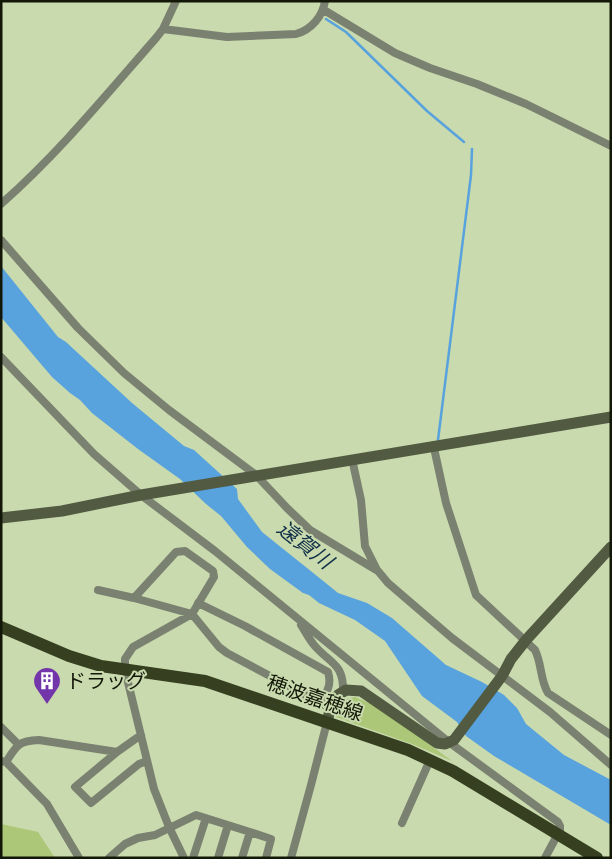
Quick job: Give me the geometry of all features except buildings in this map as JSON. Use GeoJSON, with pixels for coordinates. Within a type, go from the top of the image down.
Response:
{"type":"FeatureCollection","features":[{"type":"Feature","properties":{"kind":"main road","name":"穂波嘉穂線"},"geometry":{"type":"LineString","coordinates":[[1,627],[69,656],[101,666],[205,681],[390,743],[454,771],[558,834],[582,853],[597,858]]}},
{"type":"Feature","properties":{"kind":"street"},"geometry":{"type":"LineString","coordinates":[[1,204],[33,176],[59,149],[163,29],[176,1]]}},
{"type":"Feature","properties":{"kind":"street"},"geometry":{"type":"LineString","coordinates":[[163,29],[227,37],[296,34],[310,28],[325,6],[395,53],[526,104],[611,146]]}},
{"type":"Feature","properties":{"kind":"street"},"geometry":{"type":"LineString","coordinates":[[1,240],[78,328],[124,374],[252,476],[310,530],[378,571]]}},
{"type":"Feature","properties":{"kind":"street"},"geometry":{"type":"LineString","coordinates":[[1,357],[94,454],[298,619],[558,822],[560,826],[558,834],[545,858]]}},
{"type":"Feature","properties":{"kind":"street"},"geometry":{"type":"LineString","coordinates":[[1,518],[62,511],[145,494],[352,459],[434,448],[611,417]]}},
{"type":"Feature","properties":{"kind":"street"},"geometry":{"type":"LineString","coordinates":[[434,448],[446,503],[476,595],[535,650],[539,658],[543,682],[548,694],[611,735]]}},
{"type":"Feature","properties":{"kind":"street"},"geometry":{"type":"LineString","coordinates":[[352,459],[361,500],[364,546],[378,571],[388,583],[500,678],[550,712],[611,764]]}},
{"type":"Feature","properties":{"kind":"street"},"geometry":{"type":"LineString","coordinates":[[325,706],[343,692],[354,689],[361,690],[437,743],[452,740],[500,678],[511,659],[526,640],[611,547]]}},
{"type":"Feature","properties":{"kind":"street"},"geometry":{"type":"LineString","coordinates":[[134,598],[176,552],[181,550],[215,574],[192,614],[133,647],[125,659],[125,670],[154,790],[184,858]]}},
{"type":"Feature","properties":{"kind":"street"},"geometry":{"type":"LineString","coordinates":[[98,590],[192,614],[219,647],[227,653],[325,706]]}},
{"type":"Feature","properties":{"kind":"street"},"geometry":{"type":"LineString","coordinates":[[198,603],[245,626],[328,672],[330,678],[329,690],[325,706],[327,722],[291,858]]}},
{"type":"Feature","properties":{"kind":"street"},"geometry":{"type":"LineString","coordinates":[[298,619],[313,645],[336,664],[343,680],[343,692]]}},
{"type":"Feature","properties":{"kind":"street"},"geometry":{"type":"LineString","coordinates":[[1,727],[18,744]]}},
{"type":"Feature","properties":{"kind":"street"},"geometry":{"type":"LineString","coordinates":[[141,735],[75,787],[91,802],[139,764],[147,761]]}},
{"type":"Feature","properties":{"kind":"street"},"geometry":{"type":"LineString","coordinates":[[79,858],[47,804],[3,761],[18,744],[39,740],[117,752]]}},
{"type":"Feature","properties":{"kind":"street"},"geometry":{"type":"LineString","coordinates":[[402,823],[430,760]]}},
{"type":"Feature","properties":{"kind":"street"},"geometry":{"type":"LineString","coordinates":[[110,858],[125,844],[138,838],[155,835],[170,829],[196,815],[271,839],[266,858]]}},
{"type":"Feature","properties":{"kind":"street"},"geometry":{"type":"LineString","coordinates":[[193,858],[206,818]]}},
{"type":"Feature","properties":{"kind":"street"},"geometry":{"type":"LineString","coordinates":[[218,858],[228,825]]}},
{"type":"Feature","properties":{"kind":"street"},"geometry":{"type":"LineString","coordinates":[[242,858],[250,832]]}},
{"type":"Feature","properties":{"kind":"green space"},"geometry":{"type":"Polygon","coordinates":[[[355,697],[388,714],[452,761],[412,744],[336,717],[342,703],[347,699],[355,697]]]}},
{"type":"Feature","properties":{"kind":"green space"},"geometry":{"type":"Polygon","coordinates":[[[1,824],[38,832],[55,858],[1,858],[1,824]]]}},
{"type":"Feature","properties":{"kind":"water"},"geometry":{"type":"Polygon","coordinates":[[[1,266],[58,337],[66,342],[132,403],[184,446],[194,450],[237,489],[238,499],[262,532],[338,593],[367,603],[392,618],[446,665],[504,695],[517,708],[526,724],[564,755],[611,780],[611,825],[494,756],[466,736],[457,722],[422,696],[385,641],[355,620],[319,603],[303,593],[270,569],[247,547],[221,516],[180,479],[92,413],[80,400],[52,377],[1,317],[1,266]]]}},
{"type":"Feature","properties":{"kind":"waterway"},"geometry":{"type":"LineString","coordinates":[[326,19],[346,32],[427,111],[464,142]]}},
{"type":"Feature","properties":{"kind":"waterway"},"geometry":{"type":"LineString","coordinates":[[438,440],[471,175],[472,149]]}},
{"type":"Feature","properties":{"kind":"place","name":"ドラッグ"},"geometry":{"type":"Point","coordinates":[47,705]}},
{"type":"Feature","properties":{"kind":"water label","name":"遠賀川"},"geometry":{"type":"Point","coordinates":[305,545]}}]}
